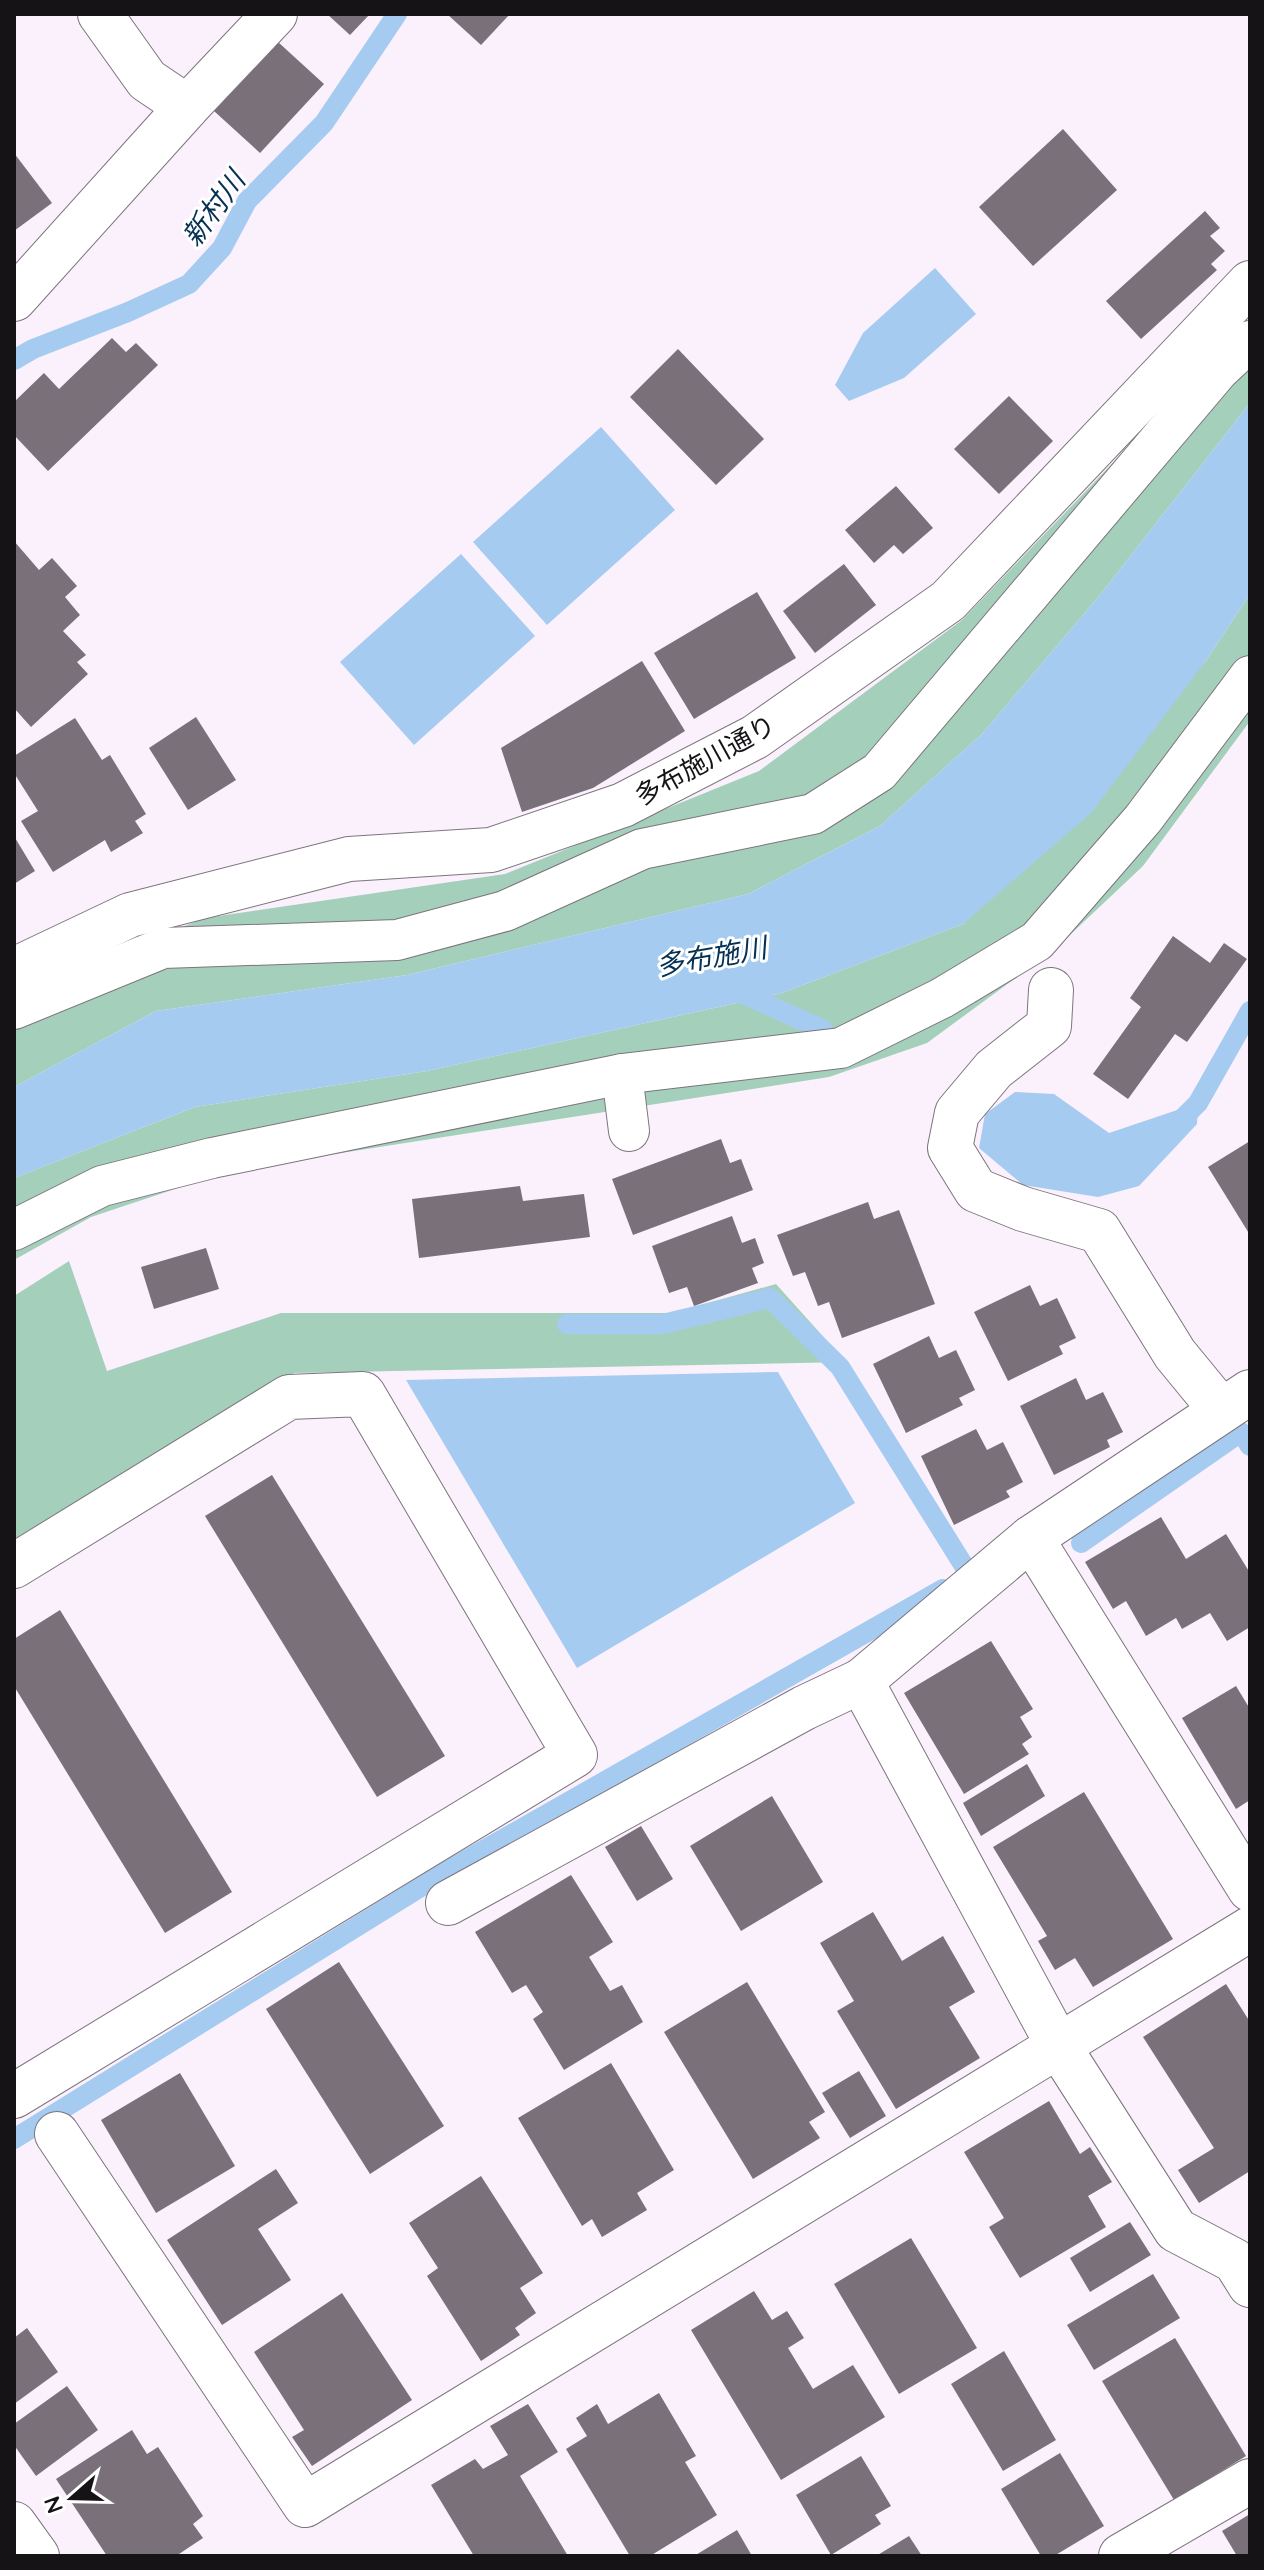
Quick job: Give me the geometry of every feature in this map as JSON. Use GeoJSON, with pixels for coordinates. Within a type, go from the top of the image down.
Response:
{"type":"FeatureCollection","features":[{"type":"Feature","properties":{"kind":"street"},"geometry":{"type":"LineString","coordinates":[[100,14],[147,80],[187,107]]}},
{"type":"Feature","properties":{"kind":"street"},"geometry":{"type":"LineString","coordinates":[[14,299],[275,14]]}},
{"type":"Feature","properties":{"kind":"street","name":"多布施川通り"},"geometry":{"type":"LineString","coordinates":[[14,970],[130,915],[349,859],[491,850],[623,805],[755,737],[948,601],[1250,283]]}},
{"type":"Feature","properties":{"kind":"street"},"geometry":{"type":"LineString","coordinates":[[14,1009],[163,948],[397,940],[505,911],[642,849],[813,814],[879,772],[1218,371],[1250,341]]}},
{"type":"Feature","properties":{"kind":"street"},"geometry":{"type":"LineString","coordinates":[[14,1230],[102,1186],[212,1158],[622,1074],[841,1048],[942,998],[1037,941],[1143,819],[1250,676]]}},
{"type":"Feature","properties":{"kind":"street"},"geometry":{"type":"LineString","coordinates":[[448,1903],[804,1708],[861,1681],[1031,1538],[1236,1401],[1175,1354],[1099,1231],[1023,1209],[976,1190],[950,1148],[957,1113],[994,1069],[1049,1026],[1051,990]]}},
{"type":"Feature","properties":{"kind":"street"},"geometry":{"type":"LineString","coordinates":[[622,1074],[629,1131]]}},
{"type":"Feature","properties":{"kind":"street"},"geometry":{"type":"LineString","coordinates":[[14,1566],[289,1397],[363,1394],[575,1755],[14,2096]]}},
{"type":"Feature","properties":{"kind":"street"},"geometry":{"type":"LineString","coordinates":[[1031,1538],[1250,1889]]}},
{"type":"Feature","properties":{"kind":"street"},"geometry":{"type":"LineString","coordinates":[[861,1681],[1059,2047],[1176,2230],[1235,2261],[1250,2285]]}},
{"type":"Feature","properties":{"kind":"street"},"geometry":{"type":"LineString","coordinates":[[57,2134],[305,2505],[1250,1929]]}},
{"type":"Feature","properties":{"kind":"street"},"geometry":{"type":"LineString","coordinates":[[1121,2556],[1250,2481]]}},
{"type":"Feature","properties":{"kind":"street"},"geometry":{"type":"LineString","coordinates":[[14,2524],[37,2556]]}},
{"type":"Feature","properties":{"kind":"green space"},"geometry":{"type":"Polygon","coordinates":[[[1250,320],[1250,403],[1100,595],[982,734],[880,826],[748,894],[407,975],[156,1011],[14,1087],[14,997],[55,977],[205,918],[505,874],[759,771],[962,620],[1250,320]]]}},
{"type":"Feature","properties":{"kind":"green space"},"geometry":{"type":"Polygon","coordinates":[[[1250,594],[1250,721],[1143,866],[1055,949],[927,1043],[829,1077],[232,1170],[91,1217],[14,1260],[14,1178],[195,1107],[427,1071],[782,993],[963,924],[1205,662],[1250,594]]]}},
{"type":"Feature","properties":{"kind":"green space"},"geometry":{"type":"Polygon","coordinates":[[[69,1261],[107,1371],[281,1313],[672,1313],[776,1284],[846,1362],[294,1373],[14,1548],[14,1296],[69,1261]]]}},
{"type":"Feature","properties":{"kind":"water"},"geometry":{"type":"Polygon","coordinates":[[[935,268],[976,314],[904,378],[849,401],[835,385],[863,333],[935,268]]]}},
{"type":"Feature","properties":{"kind":"water","name":"多布施川"},"geometry":{"type":"Polygon","coordinates":[[[1250,403],[1250,594],[1205,662],[1091,813],[963,924],[782,993],[427,1071],[195,1107],[14,1178],[14,1087],[156,1011],[407,975],[748,894],[880,826],[982,734],[1100,595],[1250,403]]]}},
{"type":"Feature","properties":{"kind":"water"},"geometry":{"type":"Polygon","coordinates":[[[601,427],[675,510],[547,625],[473,542],[601,427]]]}},
{"type":"Feature","properties":{"kind":"water"},"geometry":{"type":"Polygon","coordinates":[[[461,554],[535,636],[414,745],[340,662],[461,554]]]}},
{"type":"Feature","properties":{"kind":"water"},"geometry":{"type":"Polygon","coordinates":[[[1015,1092],[1054,1094],[1109,1133],[1198,1103],[1197,1124],[1139,1186],[1098,1197],[1023,1185],[979,1148],[985,1114],[1015,1092]]]}},
{"type":"Feature","properties":{"kind":"water"},"geometry":{"type":"Polygon","coordinates":[[[778,1372],[855,1503],[577,1668],[406,1380],[778,1372]]]}},
{"type":"Feature","properties":{"kind":"building"},"geometry":{"type":"Polygon","coordinates":[[[327,14],[370,14],[350,35],[327,14]]]}},
{"type":"Feature","properties":{"kind":"building"},"geometry":{"type":"Polygon","coordinates":[[[447,14],[510,14],[481,45],[447,14]]]}},
{"type":"Feature","properties":{"kind":"building"},"geometry":{"type":"Polygon","coordinates":[[[278,42],[324,84],[260,153],[214,111],[278,42]]]}},
{"type":"Feature","properties":{"kind":"building"},"geometry":{"type":"Polygon","coordinates":[[[1063,129],[1117,190],[1033,266],[979,207],[1063,129]]]}},
{"type":"Feature","properties":{"kind":"building"},"geometry":{"type":"Polygon","coordinates":[[[14,153],[52,203],[14,231],[14,153]]]}},
{"type":"Feature","properties":{"kind":"building"},"geometry":{"type":"Polygon","coordinates":[[[1205,211],[1220,228],[1210,236],[1225,251],[1211,264],[1217,270],[1141,339],[1106,301],[1205,211]]]}},
{"type":"Feature","properties":{"kind":"building"},"geometry":{"type":"Polygon","coordinates":[[[112,338],[126,352],[136,343],[158,365],[48,471],[14,435],[14,402],[44,373],[59,389],[112,338]]]}},
{"type":"Feature","properties":{"kind":"building"},"geometry":{"type":"Polygon","coordinates":[[[678,349],[764,439],[716,485],[630,397],[678,349]]]}},
{"type":"Feature","properties":{"kind":"building"},"geometry":{"type":"Polygon","coordinates":[[[1009,396],[1053,441],[999,494],[954,449],[1009,396]]]}},
{"type":"Feature","properties":{"kind":"building"},"geometry":{"type":"Polygon","coordinates":[[[896,486],[933,528],[903,554],[894,545],[874,563],[845,530],[896,486]]]}},
{"type":"Feature","properties":{"kind":"building"},"geometry":{"type":"Polygon","coordinates":[[[14,541],[39,570],[52,558],[77,586],[65,597],[80,615],[63,631],[86,655],[77,662],[88,674],[31,727],[14,708],[14,541]]]}},
{"type":"Feature","properties":{"kind":"building"},"geometry":{"type":"Polygon","coordinates":[[[844,564],[876,605],[815,653],[783,611],[844,564]]]}},
{"type":"Feature","properties":{"kind":"building"},"geometry":{"type":"Polygon","coordinates":[[[757,592],[796,658],[694,719],[654,653],[757,592]]]}},
{"type":"Feature","properties":{"kind":"building"},"geometry":{"type":"Polygon","coordinates":[[[642,661],[685,731],[593,788],[522,812],[501,748],[642,661]]]}},
{"type":"Feature","properties":{"kind":"building"},"geometry":{"type":"Polygon","coordinates":[[[196,717],[236,780],[188,810],[149,748],[196,717]]]}},
{"type":"Feature","properties":{"kind":"building"},"geometry":{"type":"Polygon","coordinates":[[[75,718],[102,760],[110,755],[146,814],[135,821],[143,833],[111,852],[105,840],[53,872],[21,821],[38,811],[14,773],[14,756],[75,718]]]}},
{"type":"Feature","properties":{"kind":"building"},"geometry":{"type":"Polygon","coordinates":[[[14,836],[35,871],[14,884],[14,836]]]}},
{"type":"Feature","properties":{"kind":"building"},"geometry":{"type":"Polygon","coordinates":[[[1173,936],[1210,963],[1224,943],[1247,959],[1187,1042],[1175,1034],[1128,1099],[1093,1074],[1141,1007],[1130,998],[1173,936]]]}},
{"type":"Feature","properties":{"kind":"building"},"geometry":{"type":"Polygon","coordinates":[[[721,1139],[730,1163],[741,1159],[753,1190],[633,1235],[612,1179],[721,1139]]]}},
{"type":"Feature","properties":{"kind":"building"},"geometry":{"type":"Polygon","coordinates":[[[1250,1141],[1250,1235],[1208,1167],[1250,1141]]]}},
{"type":"Feature","properties":{"kind":"building"},"geometry":{"type":"Polygon","coordinates":[[[520,1186],[523,1201],[584,1194],[590,1237],[419,1258],[412,1199],[520,1186]]]}},
{"type":"Feature","properties":{"kind":"building"},"geometry":{"type":"Polygon","coordinates":[[[868,1202],[874,1219],[899,1210],[935,1304],[842,1338],[829,1302],[818,1306],[805,1272],[793,1276],[777,1235],[868,1202]]]}},
{"type":"Feature","properties":{"kind":"building"},"geometry":{"type":"Polygon","coordinates":[[[732,1216],[742,1243],[755,1238],[764,1263],[752,1268],[758,1283],[694,1306],[687,1287],[669,1293],[652,1246],[732,1216]]]}},
{"type":"Feature","properties":{"kind":"building"},"geometry":{"type":"Polygon","coordinates":[[[206,1248],[219,1289],[154,1309],[141,1267],[206,1248]]]}},
{"type":"Feature","properties":{"kind":"building"},"geometry":{"type":"Polygon","coordinates":[[[1030,1285],[1040,1306],[1057,1298],[1076,1338],[1059,1346],[1063,1354],[1008,1381],[974,1312],[1030,1285]]]}},
{"type":"Feature","properties":{"kind":"building"},"geometry":{"type":"Polygon","coordinates":[[[929,1336],[939,1358],[956,1350],[975,1390],[959,1398],[963,1405],[906,1433],[873,1364],[929,1336]]]}},
{"type":"Feature","properties":{"kind":"building"},"geometry":{"type":"Polygon","coordinates":[[[1076,1378],[1086,1400],[1103,1392],[1123,1432],[1107,1440],[1110,1447],[1054,1475],[1020,1406],[1076,1378]]]}},
{"type":"Feature","properties":{"kind":"building"},"geometry":{"type":"Polygon","coordinates":[[[976,1429],[987,1450],[1003,1442],[1023,1482],[1006,1491],[1010,1497],[954,1525],[921,1456],[976,1429]]]}},
{"type":"Feature","properties":{"kind":"building"},"geometry":{"type":"Polygon","coordinates":[[[272,1475],[445,1756],[377,1797],[205,1516],[272,1475]]]}},
{"type":"Feature","properties":{"kind":"building"},"geometry":{"type":"Polygon","coordinates":[[[1161,1517],[1186,1559],[1226,1534],[1250,1573],[1250,1627],[1227,1641],[1210,1613],[1182,1629],[1176,1618],[1146,1636],[1126,1601],[1113,1609],[1085,1562],[1161,1517]]]}},
{"type":"Feature","properties":{"kind":"building"},"geometry":{"type":"Polygon","coordinates":[[[60,1610],[232,1892],[165,1933],[14,1686],[14,1639],[60,1610]]]}},
{"type":"Feature","properties":{"kind":"building"},"geometry":{"type":"Polygon","coordinates":[[[991,1641],[1033,1709],[1020,1717],[1032,1737],[1022,1744],[1029,1754],[964,1794],[904,1693],[991,1641]]]}},
{"type":"Feature","properties":{"kind":"building"},"geometry":{"type":"Polygon","coordinates":[[[1236,1686],[1250,1709],[1250,1800],[1236,1809],[1182,1718],[1236,1686]]]}},
{"type":"Feature","properties":{"kind":"building"},"geometry":{"type":"Polygon","coordinates":[[[1027,1764],[1045,1796],[981,1836],[963,1803],[1027,1764]]]}},
{"type":"Feature","properties":{"kind":"building"},"geometry":{"type":"Polygon","coordinates":[[[1084,1792],[1173,1939],[1093,1987],[1075,1958],[1055,1970],[1038,1941],[1047,1936],[993,1847],[1084,1792]]]}},
{"type":"Feature","properties":{"kind":"building"},"geometry":{"type":"Polygon","coordinates":[[[772,1796],[823,1882],[741,1931],[690,1846],[772,1796]]]}},
{"type":"Feature","properties":{"kind":"building"},"geometry":{"type":"Polygon","coordinates":[[[641,1826],[673,1879],[637,1901],[605,1847],[641,1826]]]}},
{"type":"Feature","properties":{"kind":"building"},"geometry":{"type":"Polygon","coordinates":[[[571,1875],[613,1942],[589,1957],[610,1991],[622,1985],[643,2022],[564,2070],[533,2019],[543,2012],[526,1985],[512,1993],[475,1932],[571,1875]]]}},
{"type":"Feature","properties":{"kind":"building"},"geometry":{"type":"Polygon","coordinates":[[[873,1912],[902,1961],[943,1936],[975,1992],[949,2007],[980,2058],[896,2109],[837,2011],[854,2001],[820,1943],[873,1912]]]}},
{"type":"Feature","properties":{"kind":"building"},"geometry":{"type":"Polygon","coordinates":[[[339,1962],[444,2126],[370,2174],[266,2009],[339,1962]]]}},
{"type":"Feature","properties":{"kind":"building"},"geometry":{"type":"Polygon","coordinates":[[[747,1982],[825,2112],[809,2122],[820,2138],[753,2179],[664,2032],[747,1982]]]}},
{"type":"Feature","properties":{"kind":"building"},"geometry":{"type":"Polygon","coordinates":[[[1226,1984],[1250,2022],[1250,2171],[1199,2203],[1178,2170],[1214,2148],[1143,2037],[1226,1984]]]}},
{"type":"Feature","properties":{"kind":"building"},"geometry":{"type":"Polygon","coordinates":[[[611,2063],[674,2170],[637,2193],[647,2210],[602,2237],[592,2219],[582,2226],[518,2118],[611,2063]]]}},
{"type":"Feature","properties":{"kind":"building"},"geometry":{"type":"Polygon","coordinates":[[[859,2071],[886,2116],[850,2138],[822,2093],[859,2071]]]}},
{"type":"Feature","properties":{"kind":"building"},"geometry":{"type":"Polygon","coordinates":[[[180,2073],[235,2166],[156,2213],[101,2120],[180,2073]]]}},
{"type":"Feature","properties":{"kind":"building"},"geometry":{"type":"Polygon","coordinates":[[[1049,2101],[1080,2154],[1090,2147],[1112,2182],[1088,2196],[1106,2227],[1020,2278],[989,2227],[1004,2218],[964,2152],[1049,2101]]]}},
{"type":"Feature","properties":{"kind":"building"},"geometry":{"type":"Polygon","coordinates":[[[276,2169],[298,2203],[258,2229],[291,2280],[222,2325],[167,2240],[276,2169]]]}},
{"type":"Feature","properties":{"kind":"building"},"geometry":{"type":"Polygon","coordinates":[[[481,2176],[543,2273],[520,2288],[536,2313],[515,2328],[520,2335],[481,2361],[427,2276],[438,2268],[409,2223],[481,2176]]]}},
{"type":"Feature","properties":{"kind":"building"},"geometry":{"type":"Polygon","coordinates":[[[1130,2222],[1151,2255],[1090,2292],[1070,2258],[1130,2222]]]}},
{"type":"Feature","properties":{"kind":"building"},"geometry":{"type":"Polygon","coordinates":[[[911,2238],[977,2348],[899,2394],[834,2284],[911,2238]]]}},
{"type":"Feature","properties":{"kind":"building"},"geometry":{"type":"Polygon","coordinates":[[[1153,2274],[1180,2318],[1094,2370],[1067,2325],[1153,2274]]]}},
{"type":"Feature","properties":{"kind":"building"},"geometry":{"type":"Polygon","coordinates":[[[754,2291],[772,2320],[787,2311],[804,2338],[788,2348],[813,2389],[853,2365],[885,2417],[781,2480],[691,2330],[754,2291]]]}},
{"type":"Feature","properties":{"kind":"building"},"geometry":{"type":"Polygon","coordinates":[[[342,2293],[412,2400],[312,2466],[292,2437],[304,2430],[254,2352],[342,2293]]]}},
{"type":"Feature","properties":{"kind":"building"},"geometry":{"type":"Polygon","coordinates":[[[27,2328],[58,2372],[14,2404],[14,2338],[27,2328]]]}},
{"type":"Feature","properties":{"kind":"building"},"geometry":{"type":"Polygon","coordinates":[[[1175,2338],[1246,2456],[1174,2500],[1102,2381],[1175,2338]]]}},
{"type":"Feature","properties":{"kind":"building"},"geometry":{"type":"Polygon","coordinates":[[[1004,2351],[1056,2440],[1003,2471],[951,2384],[1004,2351]]]}},
{"type":"Feature","properties":{"kind":"building"},"geometry":{"type":"Polygon","coordinates":[[[67,2386],[98,2430],[36,2476],[14,2445],[14,2424],[67,2386]]]}},
{"type":"Feature","properties":{"kind":"building"},"geometry":{"type":"Polygon","coordinates":[[[659,2393],[696,2456],[685,2462],[717,2515],[650,2556],[630,2556],[566,2449],[587,2436],[576,2418],[597,2404],[608,2424],[659,2393]]]}},
{"type":"Feature","properties":{"kind":"building"},"geometry":{"type":"Polygon","coordinates":[[[528,2404],[558,2452],[520,2476],[568,2556],[474,2556],[431,2485],[475,2459],[483,2469],[508,2455],[490,2426],[528,2404]]]}},
{"type":"Feature","properties":{"kind":"building"},"geometry":{"type":"Polygon","coordinates":[[[132,2430],[147,2454],[158,2447],[203,2516],[193,2524],[203,2538],[176,2556],[107,2556],[56,2479],[132,2430]]]}},
{"type":"Feature","properties":{"kind":"building"},"geometry":{"type":"Polygon","coordinates":[[[1060,2453],[1104,2526],[1054,2556],[1041,2556],[1001,2489],[1060,2453]]]}},
{"type":"Feature","properties":{"kind":"building"},"geometry":{"type":"Polygon","coordinates":[[[861,2456],[891,2506],[875,2515],[881,2524],[831,2555],[796,2495],[861,2456]]]}},
{"type":"Feature","properties":{"kind":"building"},"geometry":{"type":"Polygon","coordinates":[[[1250,2514],[1250,2556],[1237,2556],[1222,2531],[1250,2514]]]}},
{"type":"Feature","properties":{"kind":"building"},"geometry":{"type":"Polygon","coordinates":[[[737,2530],[752,2556],[694,2556],[737,2530]]]}},
{"type":"Feature","properties":{"kind":"building"},"geometry":{"type":"Polygon","coordinates":[[[909,2536],[922,2556],[876,2556],[909,2536]]]}},
{"type":"Feature","properties":{"kind":"waterway","name":"新村川"},"geometry":{"type":"LineString","coordinates":[[14,360],[33,349],[189,284],[222,248],[247,201],[324,123],[397,14]]}},
{"type":"Feature","properties":{"kind":"waterway"},"geometry":{"type":"LineString","coordinates":[[732,989],[822,1029]]}},
{"type":"Feature","properties":{"kind":"waterway"},"geometry":{"type":"LineString","coordinates":[[1180,1121],[1198,1103],[1250,1011]]}},
{"type":"Feature","properties":{"kind":"waterway"},"geometry":{"type":"LineString","coordinates":[[567,1324],[663,1324],[770,1298],[840,1367],[969,1574]]}},
{"type":"Feature","properties":{"kind":"waterway"},"geometry":{"type":"LineString","coordinates":[[1081,1543],[1241,1432],[1250,1446]]}},
{"type":"Feature","properties":{"kind":"waterway"},"geometry":{"type":"LineString","coordinates":[[14,2139],[445,1872],[943,1589]]}}]}
